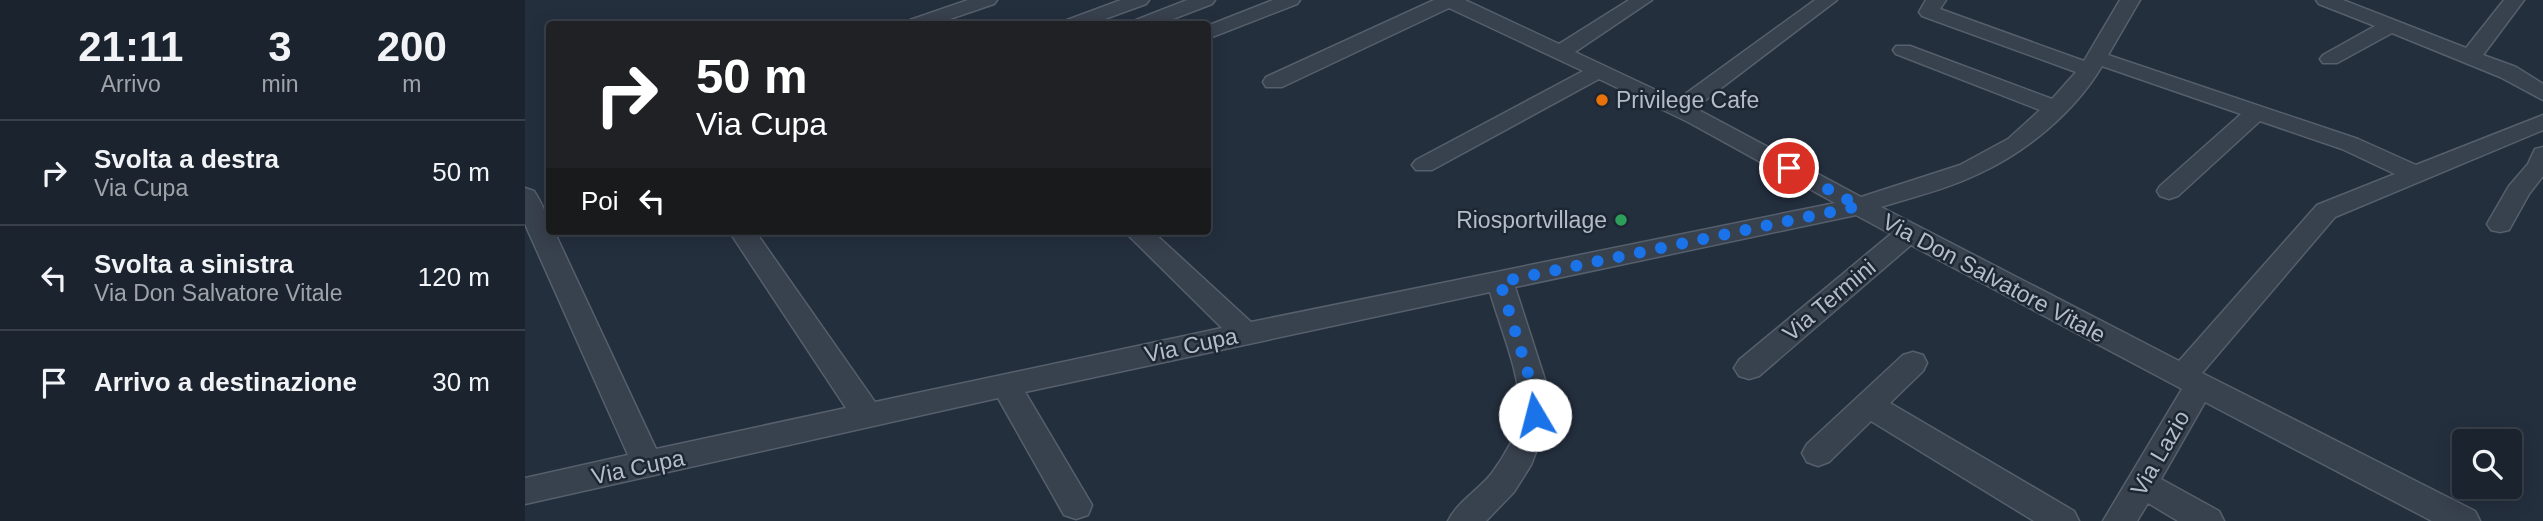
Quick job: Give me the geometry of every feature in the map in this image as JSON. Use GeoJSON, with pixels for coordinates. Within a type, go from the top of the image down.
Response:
{"type":"FeatureCollection","features":[{"type":"Feature","properties":{"kind":"street"},"geometry":{"type":"LineString","coordinates":[[926,21],[987,0]]}},
{"type":"Feature","properties":{"kind":"street"},"geometry":{"type":"LineString","coordinates":[[1082,21],[1139,0]]}},
{"type":"Feature","properties":{"kind":"street"},"geometry":{"type":"LineString","coordinates":[[1151,21],[1205,0]]}},
{"type":"Feature","properties":{"kind":"street"},"geometry":{"type":"LineString","coordinates":[[1211,31],[1290,0]]}},
{"type":"Feature","properties":{"kind":"street"},"geometry":{"type":"LineString","coordinates":[[1561,52],[1642,0]]}},
{"type":"Feature","properties":{"kind":"street"},"geometry":{"type":"LineString","coordinates":[[1679,109],[1827,0]]}},
{"type":"Feature","properties":{"kind":"street"},"geometry":{"type":"LineString","coordinates":[[1936,0],[1929,12],[2350,144],[2417,175]]}},
{"type":"Feature","properties":{"kind":"street","name":"Via Cupa"},"geometry":{"type":"LineString","coordinates":[[525,491],[1005,385],[1859,206],[1968,170],[2016,144],[2056,108],[2094,64],[2130,0]]}},
{"type":"Feature","properties":{"kind":"street"},"geometry":{"type":"LineString","coordinates":[[2326,0],[2471,56],[2508,72],[2543,93]]}},
{"type":"Feature","properties":{"kind":"street"},"geometry":{"type":"LineString","coordinates":[[2471,56],[2511,1]]}},
{"type":"Feature","properties":{"kind":"street"},"geometry":{"type":"LineString","coordinates":[[1274,82],[1463,2]]}},
{"type":"Feature","properties":{"kind":"street","name":"Via Don Salvatore Vitale"},"geometry":{"type":"LineString","coordinates":[[1463,2],[1679,109],[1909,233],[2463,521]]}},
{"type":"Feature","properties":{"kind":"street"},"geometry":{"type":"LineString","coordinates":[[2330,59],[2392,25]]}},
{"type":"Feature","properties":{"kind":"street"},"geometry":{"type":"LineString","coordinates":[[1903,50],[2056,108]]}},
{"type":"Feature","properties":{"kind":"street"},"geometry":{"type":"LineString","coordinates":[[1424,165],[1599,71]]}},
{"type":"Feature","properties":{"kind":"street"},"geometry":{"type":"LineString","coordinates":[[2169,191],[2256,113]]}},
{"type":"Feature","properties":{"kind":"street","name":"Via Lazio"},"geometry":{"type":"LineString","coordinates":[[2120,521],[2142,484],[2191,381],[2326,211],[2543,122]]}},
{"type":"Feature","properties":{"kind":"street"},"geometry":{"type":"LineString","coordinates":[[2500,224],[2518,191],[2539,166],[2543,154]]}},
{"type":"Feature","properties":{"kind":"street"},"geometry":{"type":"LineString","coordinates":[[525,196],[648,465]]}},
{"type":"Feature","properties":{"kind":"street","name":"Via Termini"},"geometry":{"type":"LineString","coordinates":[[1749,368],[1909,233]]}},
{"type":"Feature","properties":{"kind":"street"},"geometry":{"type":"LineString","coordinates":[[745,235],[867,415]]}},
{"type":"Feature","properties":{"kind":"street"},"geometry":{"type":"LineString","coordinates":[[1141,235],[1246,334]]}},
{"type":"Feature","properties":{"kind":"street"},"geometry":{"type":"LineString","coordinates":[[1465,521],[1503,482],[1520,456],[1535,415],[1531,383],[1500,282]]}},
{"type":"Feature","properties":{"kind":"street"},"geometry":{"type":"LineString","coordinates":[[1818,453],[1913,363]]}},
{"type":"Feature","properties":{"kind":"street"},"geometry":{"type":"LineString","coordinates":[[1005,385],[1076,505]]}},
{"type":"Feature","properties":{"kind":"street"},"geometry":{"type":"LineString","coordinates":[[1868,405],[2062,521]]}},
{"type":"Feature","properties":{"kind":"street"},"geometry":{"type":"LineString","coordinates":[[2142,484],[2207,521]]}},
{"type":"Feature","properties":{"kind":"place","name":"Privilege Cafe"},"geometry":{"type":"Point","coordinates":[1602,100]}},
{"type":"Feature","properties":{"kind":"place","name":"Riosportvillage"},"geometry":{"type":"Point","coordinates":[1621,220]}},
{"type":"Feature","properties":{"kind":"route"},"geometry":{"type":"LineString","coordinates":[[1535,415],[1531,383],[1500,282],[1859,206],[1789,168]]}}]}
